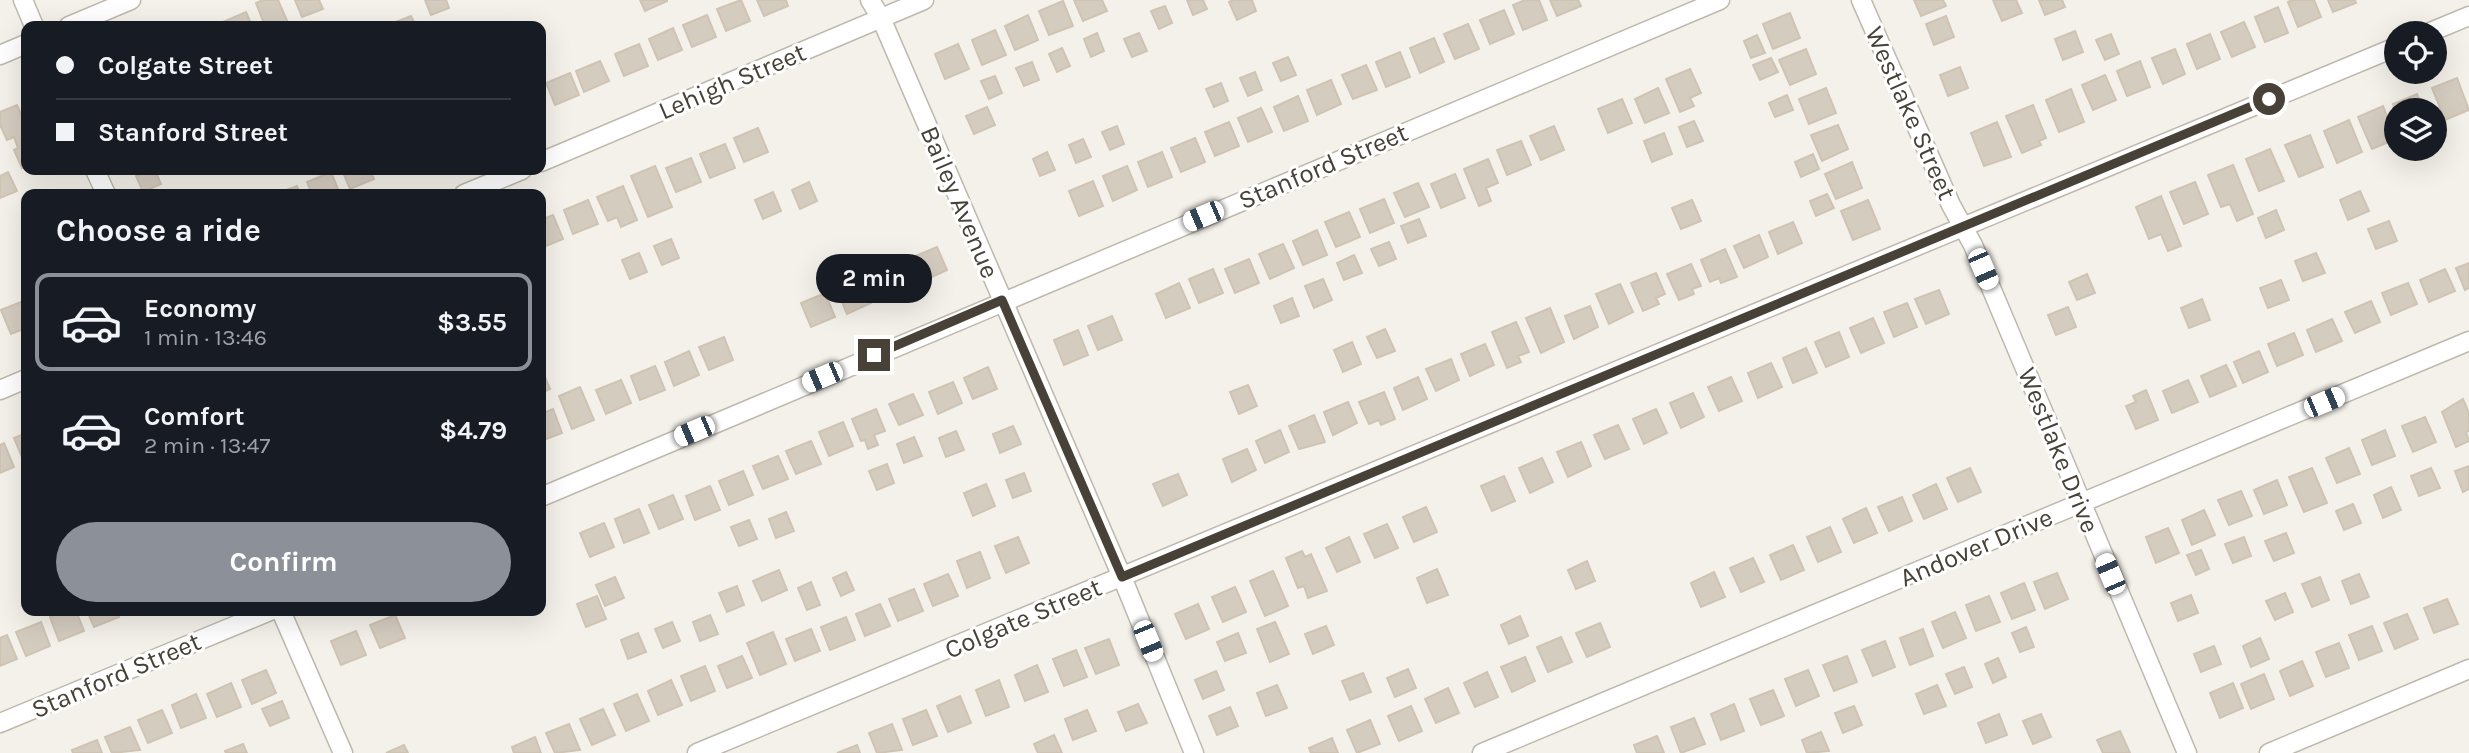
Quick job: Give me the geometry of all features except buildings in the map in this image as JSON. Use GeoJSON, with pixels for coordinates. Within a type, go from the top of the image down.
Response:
{"type":"FeatureCollection","features":[{"type":"Feature","properties":{"kind":"street"},"geometry":{"type":"LineString","coordinates":[[23,0],[32,21]]}},
{"type":"Feature","properties":{"kind":"street"},"geometry":{"type":"LineString","coordinates":[[81,21],[131,0]]}},
{"type":"Feature","properties":{"kind":"street","name":"Bailey Avenue"},"geometry":{"type":"LineString","coordinates":[[870,0],[881,18],[1122,577],[1194,753]]}},
{"type":"Feature","properties":{"kind":"street","name":"Lehigh Street"},"geometry":{"type":"LineString","coordinates":[[546,160],[923,0]]}},
{"type":"Feature","properties":{"kind":"street","name":"Stanford Street"},"geometry":{"type":"LineString","coordinates":[[546,494],[1720,0]]}},
{"type":"Feature","properties":{"kind":"street","name":"Westlake Street"},"geometry":{"type":"LineString","coordinates":[[1861,0],[1961,226]]}},
{"type":"Feature","properties":{"kind":"street"},"geometry":{"type":"LineString","coordinates":[[2447,25],[2469,16]]}},
{"type":"Feature","properties":{"kind":"street"},"geometry":{"type":"LineString","coordinates":[[0,55],[21,46]]}},
{"type":"Feature","properties":{"kind":"street","name":"Colgate Street"},"geometry":{"type":"LineString","coordinates":[[697,753],[2384,52]]}},
{"type":"Feature","properties":{"kind":"street"},"geometry":{"type":"LineString","coordinates":[[476,189],[510,175]]}},
{"type":"Feature","properties":{"kind":"street","name":"Westlake Drive"},"geometry":{"type":"LineString","coordinates":[[1961,226],[1973,245],[2187,753]]}},
{"type":"Feature","properties":{"kind":"street","name":"Andover Drive"},"geometry":{"type":"LineString","coordinates":[[1482,753],[2469,341]]}},
{"type":"Feature","properties":{"kind":"street"},"geometry":{"type":"LineString","coordinates":[[0,390],[21,381]]}},
{"type":"Feature","properties":{"kind":"street","name":"Stanford Street"},"geometry":{"type":"LineString","coordinates":[[0,723],[258,616]]}},
{"type":"Feature","properties":{"kind":"street"},"geometry":{"type":"LineString","coordinates":[[283,616],[343,753]]}},
{"type":"Feature","properties":{"kind":"street"},"geometry":{"type":"LineString","coordinates":[[2269,753],[2469,670]]}},
{"type":"Feature","properties":{"kind":"route"},"geometry":{"type":"LineString","coordinates":[[874,355],[1002,300],[1122,577],[2269,99]]}}]}
